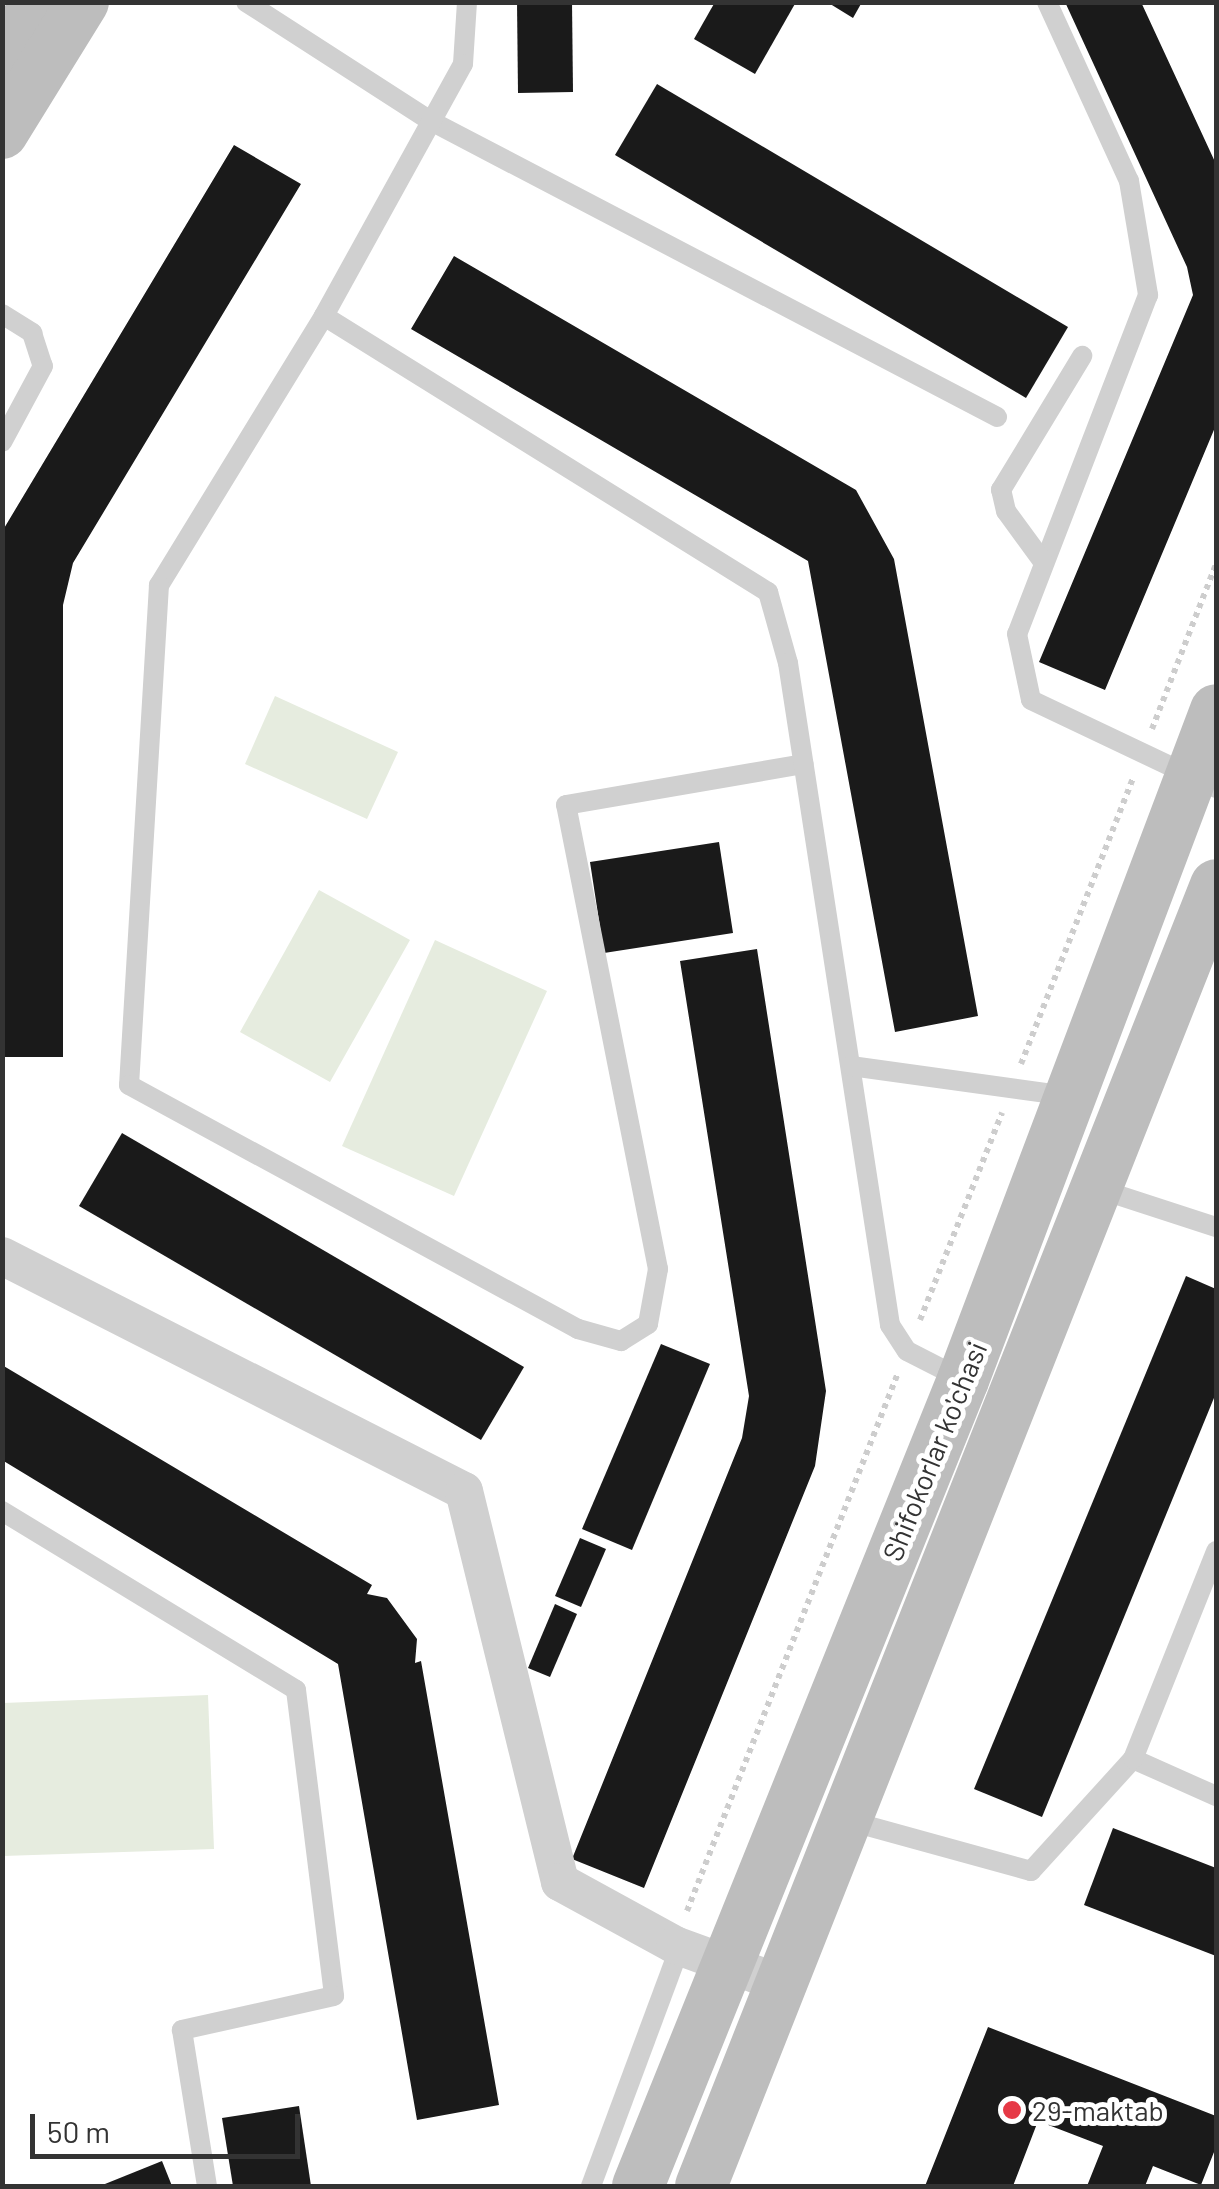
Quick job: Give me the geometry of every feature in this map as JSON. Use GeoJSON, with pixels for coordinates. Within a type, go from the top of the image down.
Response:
{"type":"FeatureCollection","features":[{"type":"Feature","properties":{"kind":"main road"},"geometry":{"type":"LineString","coordinates":[[2,61],[38,2]]}},
{"type":"Feature","properties":{"kind":"main road"},"geometry":{"type":"LineString","coordinates":[[2,133],[83,2]]}},
{"type":"Feature","properties":{"kind":"main road","name":"Shifokorlar ko'chasi"},"geometry":{"type":"LineString","coordinates":[[701,2186],[844,1820],[988,1389],[1070,1096],[1203,782],[1216,710]]}},
{"type":"Feature","properties":{"kind":"main road","name":"Shifokorlar ko'chasi"},"geometry":{"type":"LineString","coordinates":[[638,2186],[694,1952],[1096,1188],[1216,885]]}},
{"type":"Feature","properties":{"kind":"street"},"geometry":{"type":"LineString","coordinates":[[2,1256],[464,1491],[560,1882],[694,1952],[782,1984]]}},
{"type":"Feature","properties":{"kind":"lane"},"geometry":{"type":"LineString","coordinates":[[246,2],[430,120],[997,418]]}},
{"type":"Feature","properties":{"kind":"lane"},"geometry":{"type":"LineString","coordinates":[[467,2],[463,64],[324,316],[159,584],[130,1085],[578,1329],[621,1341],[648,1324],[658,1270],[566,805],[803,764]]}},
{"type":"Feature","properties":{"kind":"lane"},"geometry":{"type":"LineString","coordinates":[[1047,2],[1129,181],[1148,295],[1017,634],[1031,700],[1203,782]]}},
{"type":"Feature","properties":{"kind":"lane"},"geometry":{"type":"LineString","coordinates":[[2,314],[32,333],[43,366],[2,442]]}},
{"type":"Feature","properties":{"kind":"lane"},"geometry":{"type":"LineString","coordinates":[[324,316],[768,592],[788,663],[890,1325],[907,1351],[988,1389]]}},
{"type":"Feature","properties":{"kind":"lane"},"geometry":{"type":"LineString","coordinates":[[1044,563],[1006,511],[1001,490],[1082,356]]}},
{"type":"Feature","properties":{"kind":"lane"},"geometry":{"type":"LineString","coordinates":[[852,1066],[1070,1096]]}},
{"type":"Feature","properties":{"kind":"lane"},"geometry":{"type":"LineString","coordinates":[[1096,1188],[1216,1227]]}},
{"type":"Feature","properties":{"kind":"lane"},"geometry":{"type":"LineString","coordinates":[[2,1511],[296,1690],[334,1996],[182,2030],[207,2186]]}},
{"type":"Feature","properties":{"kind":"lane"},"geometry":{"type":"LineString","coordinates":[[844,1820],[1030,1872],[1133,1759],[1216,1551]]}},
{"type":"Feature","properties":{"kind":"lane"},"geometry":{"type":"LineString","coordinates":[[1133,1759],[1216,1796]]}},
{"type":"Feature","properties":{"kind":"lane"},"geometry":{"type":"LineString","coordinates":[[591,2186],[694,1952]]}},
{"type":"Feature","properties":{"kind":"path"},"geometry":{"type":"LineString","coordinates":[[694,1952],[907,1351],[1216,564]]}},
{"type":"Feature","properties":{"kind":"shaded area"},"geometry":{"type":"Polygon","coordinates":[[[275,696],[398,752],[367,819],[245,764],[275,696]]]}},
{"type":"Feature","properties":{"kind":"shaded area"},"geometry":{"type":"Polygon","coordinates":[[[319,890],[410,940],[330,1082],[240,1032],[319,890]]]}},
{"type":"Feature","properties":{"kind":"shaded area"},"geometry":{"type":"Polygon","coordinates":[[[435,940],[547,991],[454,1196],[342,1146],[435,940]]]}},
{"type":"Feature","properties":{"kind":"shaded area"},"geometry":{"type":"Polygon","coordinates":[[[208,1695],[214,1849],[3,1856],[3,1703],[208,1695]]]}},
{"type":"Feature","properties":{"kind":"building"},"geometry":{"type":"Polygon","coordinates":[[[517,2],[572,2],[573,92],[518,93],[517,2]]]}},
{"type":"Feature","properties":{"kind":"building"},"geometry":{"type":"Polygon","coordinates":[[[715,2],[796,2],[755,74],[694,39],[715,2]]]}},
{"type":"Feature","properties":{"kind":"building"},"geometry":{"type":"Polygon","coordinates":[[[827,2],[862,2],[853,18],[827,2]]]}},
{"type":"Feature","properties":{"kind":"building"},"geometry":{"type":"Polygon","coordinates":[[[1065,2],[1141,2],[1216,164],[1216,425],[1105,690],[1039,662],[1193,295],[1187,267],[1065,2]]]}},
{"type":"Feature","properties":{"kind":"building"},"geometry":{"type":"Polygon","coordinates":[[[657,84],[1068,327],[1026,398],[615,155],[657,84]]]}},
{"type":"Feature","properties":{"kind":"building"},"geometry":{"type":"Polygon","coordinates":[[[234,145],[301,184],[73,563],[63,605],[63,1057],[2,1057],[3,530],[234,145]]]}},
{"type":"Feature","properties":{"kind":"building"},"geometry":{"type":"Polygon","coordinates":[[[454,256],[856,490],[894,559],[978,1016],[895,1032],[808,561],[411,329],[454,256]]]}},
{"type":"Feature","properties":{"kind":"building"},"geometry":{"type":"Polygon","coordinates":[[[719,842],[733,933],[604,953],[590,862],[719,842]]]}},
{"type":"Feature","properties":{"kind":"building"},"geometry":{"type":"Polygon","coordinates":[[[757,949],[826,1391],[815,1466],[644,1888],[572,1859],[742,1438],[749,1396],[680,961],[757,949]]]}},
{"type":"Feature","properties":{"kind":"building"},"geometry":{"type":"Polygon","coordinates":[[[122,1133],[524,1367],[481,1440],[79,1206],[122,1133]]]}},
{"type":"Feature","properties":{"kind":"building"},"geometry":{"type":"Polygon","coordinates":[[[1186,1276],[1216,1289],[1216,1393],[1042,1817],[974,1789],[1186,1276]]]}},
{"type":"Feature","properties":{"kind":"building"},"geometry":{"type":"Polygon","coordinates":[[[661,1344],[710,1364],[632,1550],[582,1529],[661,1344]]]}},
{"type":"Feature","properties":{"kind":"building"},"geometry":{"type":"Polygon","coordinates":[[[2,1365],[372,1585],[367,1594],[387,1598],[417,1639],[415,1663],[421,1661],[499,2105],[417,2120],[338,1664],[2,1460],[2,1365]]]}},
{"type":"Feature","properties":{"kind":"building"},"geometry":{"type":"Polygon","coordinates":[[[580,1538],[606,1549],[581,1607],[555,1596],[580,1538]]]}},
{"type":"Feature","properties":{"kind":"building"},"geometry":{"type":"Polygon","coordinates":[[[555,1604],[577,1614],[550,1677],[528,1668],[555,1604]]]}},
{"type":"Feature","properties":{"kind":"building"},"geometry":{"type":"Polygon","coordinates":[[[1113,1828],[1216,1868],[1216,1956],[1084,1905],[1113,1828]]]}},
{"type":"Feature","properties":{"kind":"building"},"geometry":{"type":"Polygon","coordinates":[[[988,2027],[1216,2116],[1216,2147],[1201,2185],[1153,2166],[1145,2186],[1087,2186],[1103,2146],[1038,2121],[1013,2186],[925,2186],[988,2027]]]}},
{"type":"Feature","properties":{"kind":"building"},"geometry":{"type":"Polygon","coordinates":[[[299,2106],[311,2186],[233,2186],[222,2118],[299,2106]]]}},
{"type":"Feature","properties":{"kind":"building"},"geometry":{"type":"Polygon","coordinates":[[[162,2161],[172,2186],[100,2186],[162,2161]]]}},
{"type":"Feature","properties":{"kind":"place","name":"29-maktab"},"geometry":{"type":"Point","coordinates":[1012,2110]}}]}
